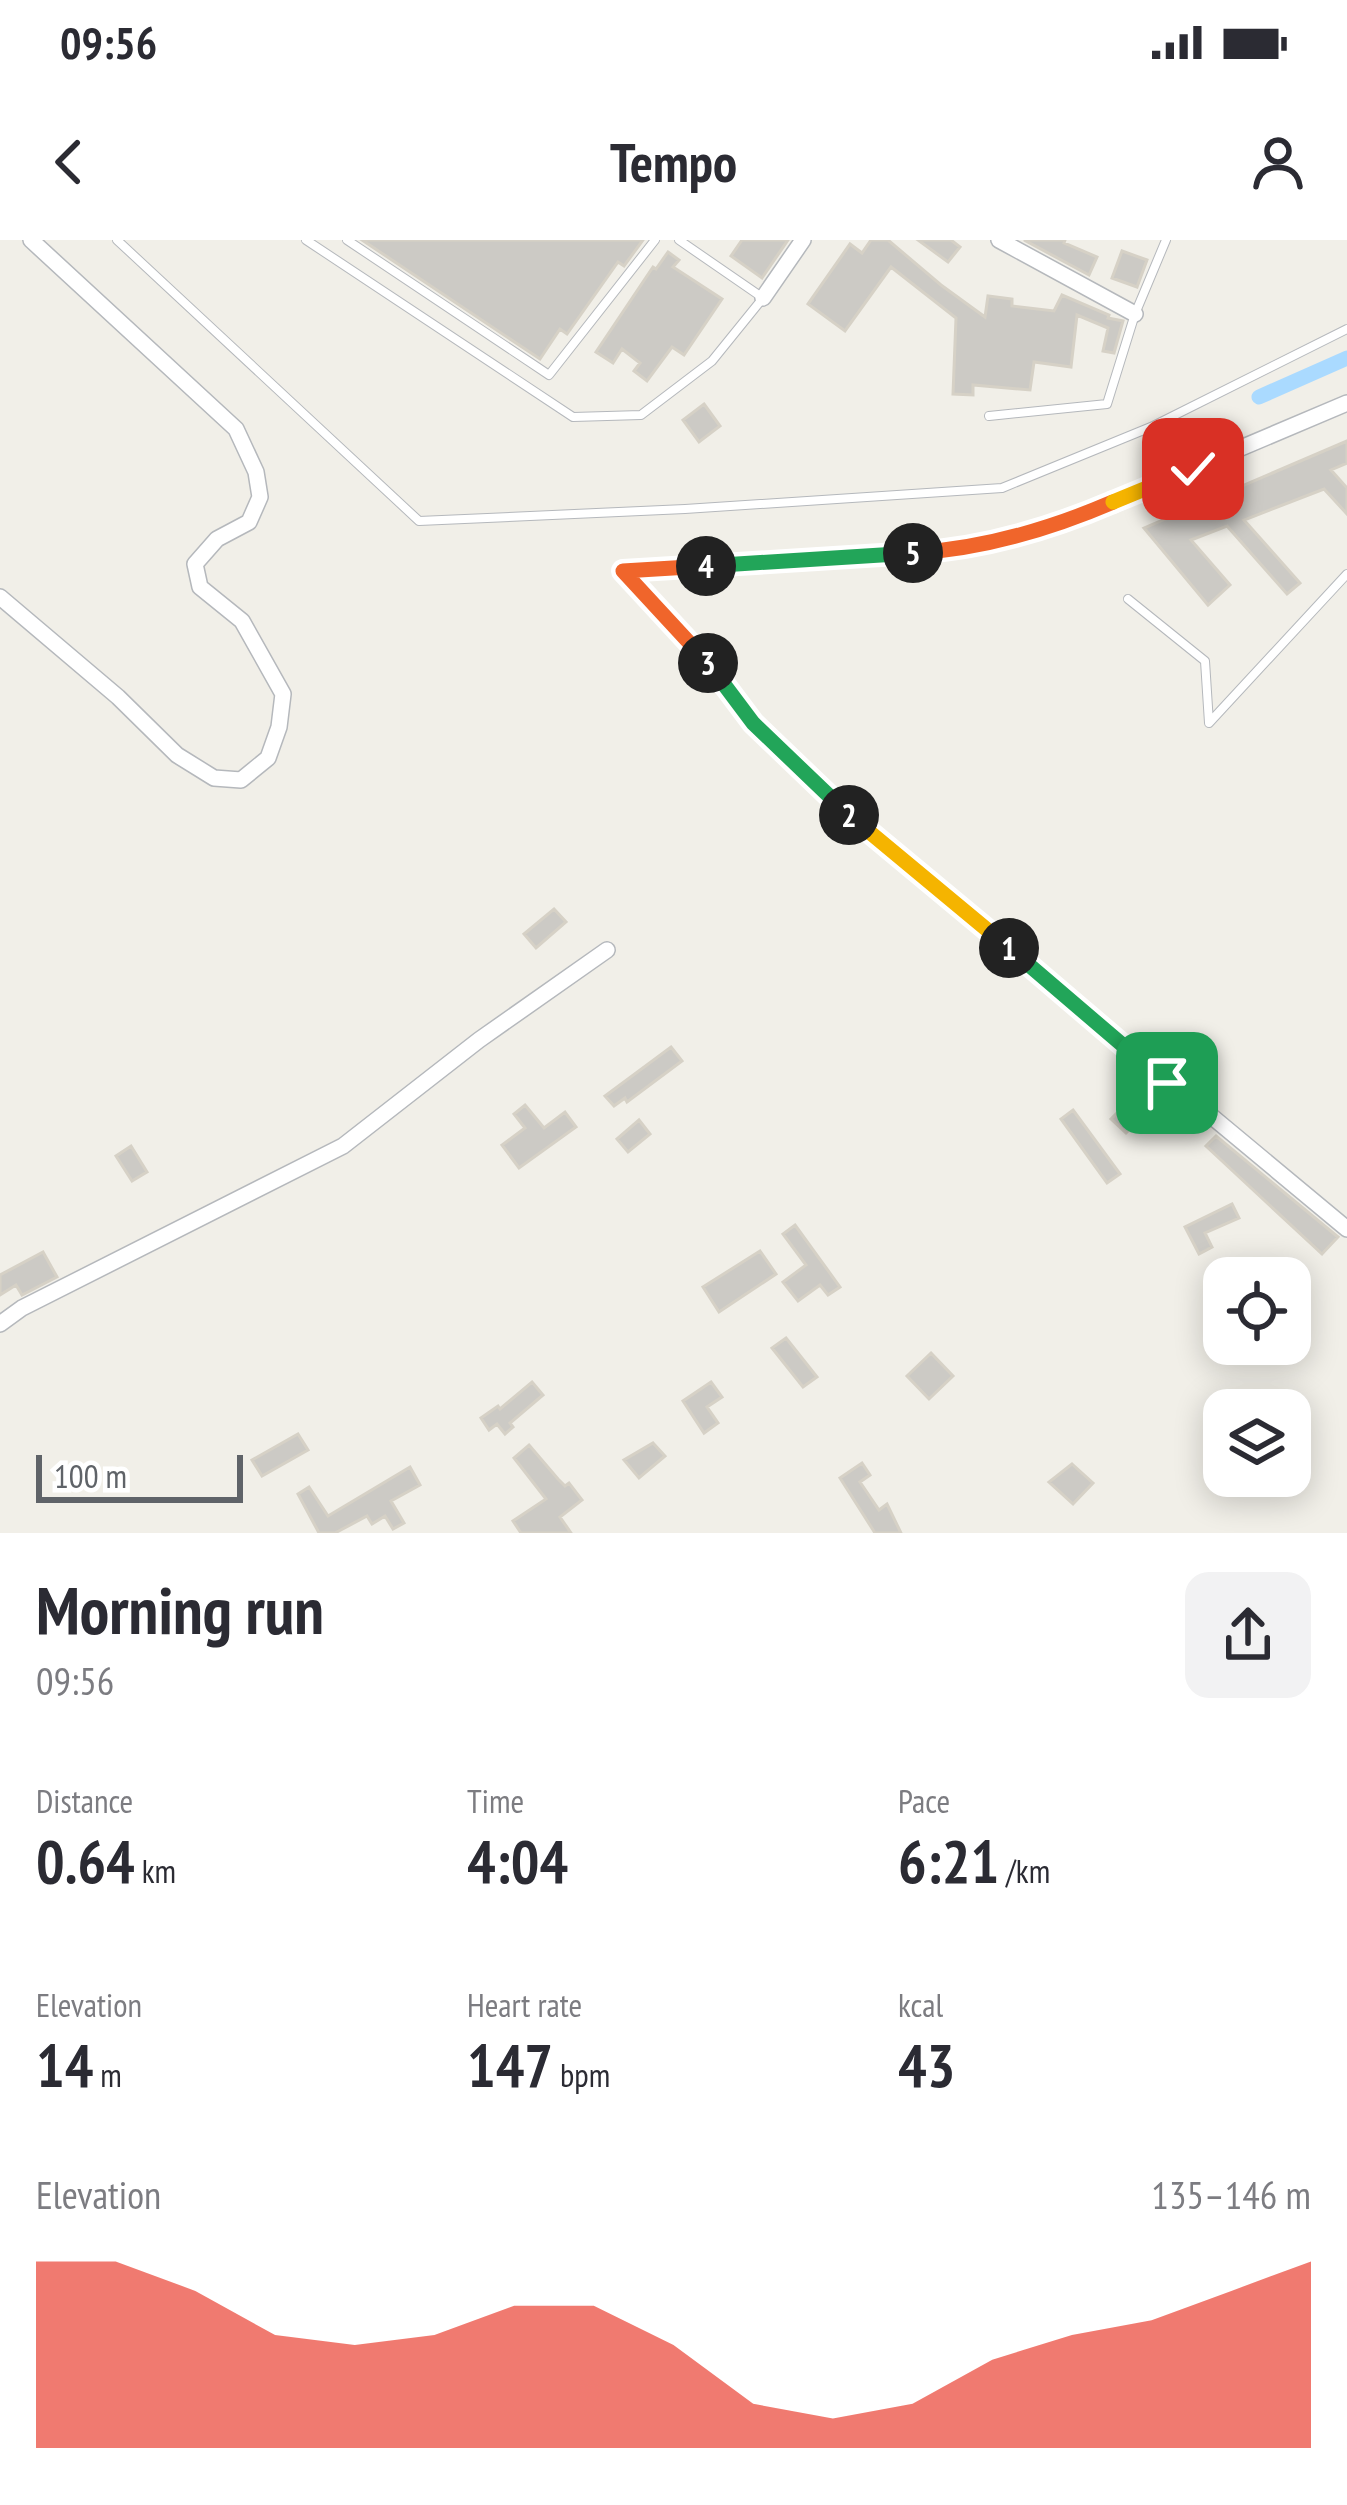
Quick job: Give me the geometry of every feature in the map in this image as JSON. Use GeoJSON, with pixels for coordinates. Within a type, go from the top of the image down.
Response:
{"type":"FeatureCollection","features":[{"type":"Feature","properties":{"kind":"street"},"geometry":{"type":"LineString","coordinates":[[0,597],[118,697],[177,755],[214,778],[241,780],[268,758],[279,728],[283,694],[242,621],[200,587],[195,564],[217,539],[248,522],[260,497],[256,472],[236,429],[31,240]]}},
{"type":"Feature","properties":{"kind":"street"},"geometry":{"type":"LineString","coordinates":[[764,298],[803,240]]}},
{"type":"Feature","properties":{"kind":"street"},"geometry":{"type":"LineString","coordinates":[[999,240],[1135,314]]}},
{"type":"Feature","properties":{"kind":"street"},"geometry":{"type":"LineString","coordinates":[[1347,403],[1060,525],[946,551],[623,571],[696,649],[753,723],[847,813],[1347,1229]]}},
{"type":"Feature","properties":{"kind":"street"},"geometry":{"type":"LineString","coordinates":[[0,1324],[22,1308],[343,1145],[478,1040],[607,950]]}},
{"type":"Feature","properties":{"kind":"lane"},"geometry":{"type":"LineString","coordinates":[[117,240],[418,520],[685,509],[1002,488],[1151,427],[1347,329]]}},
{"type":"Feature","properties":{"kind":"lane"},"geometry":{"type":"LineString","coordinates":[[306,240],[573,417],[641,415],[712,361],[764,298],[679,240]]}},
{"type":"Feature","properties":{"kind":"lane"},"geometry":{"type":"LineString","coordinates":[[347,240],[549,375],[655,240]]}},
{"type":"Feature","properties":{"kind":"lane"},"geometry":{"type":"LineString","coordinates":[[989,416],[1107,404],[1135,314],[1166,240]]}},
{"type":"Feature","properties":{"kind":"lane"},"geometry":{"type":"LineString","coordinates":[[1127,599],[1205,661],[1208,724],[1347,574]]}},
{"type":"Feature","properties":{"kind":"building"},"geometry":{"type":"Polygon","coordinates":[[[362,240],[643,240],[624,266],[618,262],[567,334],[560,329],[540,359],[362,240]]]}},
{"type":"Feature","properties":{"kind":"building"},"geometry":{"type":"Polygon","coordinates":[[[742,240],[788,240],[762,278],[731,256],[742,240]]]}},
{"type":"Feature","properties":{"kind":"building"},"geometry":{"type":"Polygon","coordinates":[[[871,240],[888,240],[985,317],[988,296],[1012,299],[1012,306],[1054,311],[1062,295],[1123,321],[1114,353],[1103,351],[1108,328],[1077,315],[1071,367],[1034,362],[1030,390],[973,385],[973,395],[953,394],[956,318],[891,267],[845,331],[808,304],[850,244],[862,253],[871,240]]]}},
{"type":"Feature","properties":{"kind":"building"},"geometry":{"type":"Polygon","coordinates":[[[918,240],[951,240],[960,247],[948,262],[918,240]]]}},
{"type":"Feature","properties":{"kind":"building"},"geometry":{"type":"Polygon","coordinates":[[[1024,240],[1065,240],[1097,257],[1089,275],[1024,240]]]}},
{"type":"Feature","properties":{"kind":"building"},"geometry":{"type":"Polygon","coordinates":[[[1122,251],[1147,260],[1137,287],[1112,278],[1122,251]]]}},
{"type":"Feature","properties":{"kind":"building"},"geometry":{"type":"Polygon","coordinates":[[[668,252],[679,260],[673,267],[722,299],[684,355],[672,347],[647,381],[634,371],[640,363],[622,349],[613,363],[596,352],[668,252]]]}},
{"type":"Feature","properties":{"kind":"building"},"geometry":{"type":"Polygon","coordinates":[[[704,404],[720,426],[699,442],[683,420],[704,404]]]}},
{"type":"Feature","properties":{"kind":"building"},"geometry":{"type":"Polygon","coordinates":[[[1347,441],[1347,463],[1331,470],[1347,488],[1347,514],[1324,489],[1244,520],[1300,583],[1287,594],[1227,526],[1191,540],[1230,585],[1208,605],[1144,528],[1347,441]]]}},
{"type":"Feature","properties":{"kind":"building"},"geometry":{"type":"Polygon","coordinates":[[[554,909],[566,922],[536,948],[524,934],[554,909]]]}},
{"type":"Feature","properties":{"kind":"building"},"geometry":{"type":"Polygon","coordinates":[[[671,1047],[682,1061],[627,1102],[625,1098],[614,1106],[605,1096],[671,1047]]]}},
{"type":"Feature","properties":{"kind":"building"},"geometry":{"type":"Polygon","coordinates":[[[1129,1101],[1144,1115],[1126,1133],[1111,1119],[1129,1101]]]}},
{"type":"Feature","properties":{"kind":"building"},"geometry":{"type":"Polygon","coordinates":[[[525,1105],[544,1128],[565,1112],[576,1127],[519,1168],[502,1145],[525,1128],[514,1114],[525,1105]]]}},
{"type":"Feature","properties":{"kind":"building"},"geometry":{"type":"Polygon","coordinates":[[[1073,1110],[1120,1174],[1107,1183],[1061,1119],[1073,1110]]]}},
{"type":"Feature","properties":{"kind":"building"},"geometry":{"type":"Polygon","coordinates":[[[639,1120],[650,1134],[628,1152],[617,1139],[639,1120]]]}},
{"type":"Feature","properties":{"kind":"building"},"geometry":{"type":"Polygon","coordinates":[[[1216,1136],[1338,1237],[1322,1254],[1206,1146],[1216,1136]]]}},
{"type":"Feature","properties":{"kind":"building"},"geometry":{"type":"Polygon","coordinates":[[[131,1146],[147,1172],[132,1181],[116,1156],[131,1146]]]}},
{"type":"Feature","properties":{"kind":"building"},"geometry":{"type":"Polygon","coordinates":[[[1232,1204],[1239,1218],[1205,1233],[1212,1247],[1199,1254],[1185,1227],[1232,1204]]]}},
{"type":"Feature","properties":{"kind":"building"},"geometry":{"type":"Polygon","coordinates":[[[795,1225],[840,1287],[828,1295],[820,1285],[798,1301],[783,1282],[806,1265],[783,1234],[795,1225]]]}},
{"type":"Feature","properties":{"kind":"building"},"geometry":{"type":"Polygon","coordinates":[[[760,1251],[776,1274],[719,1312],[703,1287],[760,1251]]]}},
{"type":"Feature","properties":{"kind":"building"},"geometry":{"type":"Polygon","coordinates":[[[43,1252],[57,1277],[22,1295],[16,1285],[0,1295],[0,1275],[43,1252]]]}},
{"type":"Feature","properties":{"kind":"building"},"geometry":{"type":"Polygon","coordinates":[[[786,1338],[817,1377],[803,1387],[772,1348],[786,1338]]]}},
{"type":"Feature","properties":{"kind":"building"},"geometry":{"type":"Polygon","coordinates":[[[931,1353],[953,1376],[929,1399],[907,1376],[931,1353]]]}},
{"type":"Feature","properties":{"kind":"building"},"geometry":{"type":"Polygon","coordinates":[[[532,1382],[543,1395],[510,1423],[513,1427],[505,1434],[497,1424],[489,1430],[481,1418],[500,1409],[532,1382]]]}},
{"type":"Feature","properties":{"kind":"building"},"geometry":{"type":"Polygon","coordinates":[[[711,1382],[722,1397],[707,1407],[718,1423],[704,1433],[683,1401],[711,1382]]]}},
{"type":"Feature","properties":{"kind":"building"},"geometry":{"type":"Polygon","coordinates":[[[298,1434],[308,1450],[262,1476],[252,1460],[298,1434]]]}},
{"type":"Feature","properties":{"kind":"building"},"geometry":{"type":"Polygon","coordinates":[[[653,1443],[665,1456],[639,1478],[624,1460],[653,1443]]]}},
{"type":"Feature","properties":{"kind":"building"},"geometry":{"type":"Polygon","coordinates":[[[529,1445],[582,1500],[560,1517],[571,1533],[521,1533],[513,1521],[546,1499],[514,1458],[529,1445]]]}},
{"type":"Feature","properties":{"kind":"building"},"geometry":{"type":"Polygon","coordinates":[[[862,1463],[870,1475],[860,1482],[879,1510],[887,1504],[901,1533],[875,1533],[840,1478],[862,1463]]]}},
{"type":"Feature","properties":{"kind":"building"},"geometry":{"type":"Polygon","coordinates":[[[1072,1464],[1093,1483],[1073,1504],[1049,1482],[1072,1464]]]}},
{"type":"Feature","properties":{"kind":"building"},"geometry":{"type":"Polygon","coordinates":[[[410,1467],[420,1485],[391,1501],[404,1523],[393,1529],[385,1516],[372,1524],[367,1516],[335,1533],[319,1533],[298,1494],[309,1487],[328,1516],[410,1467]]]}},
{"type":"Feature","properties":{"kind":"waterway"},"geometry":{"type":"LineString","coordinates":[[1259,397],[1347,358]]}},
{"type":"Feature","properties":{"kind":"route"},"geometry":{"type":"LineString","coordinates":[[1167,1083],[847,813],[753,723],[723,680],[623,571],[946,551],[1060,525],[1193,469]]}}]}
